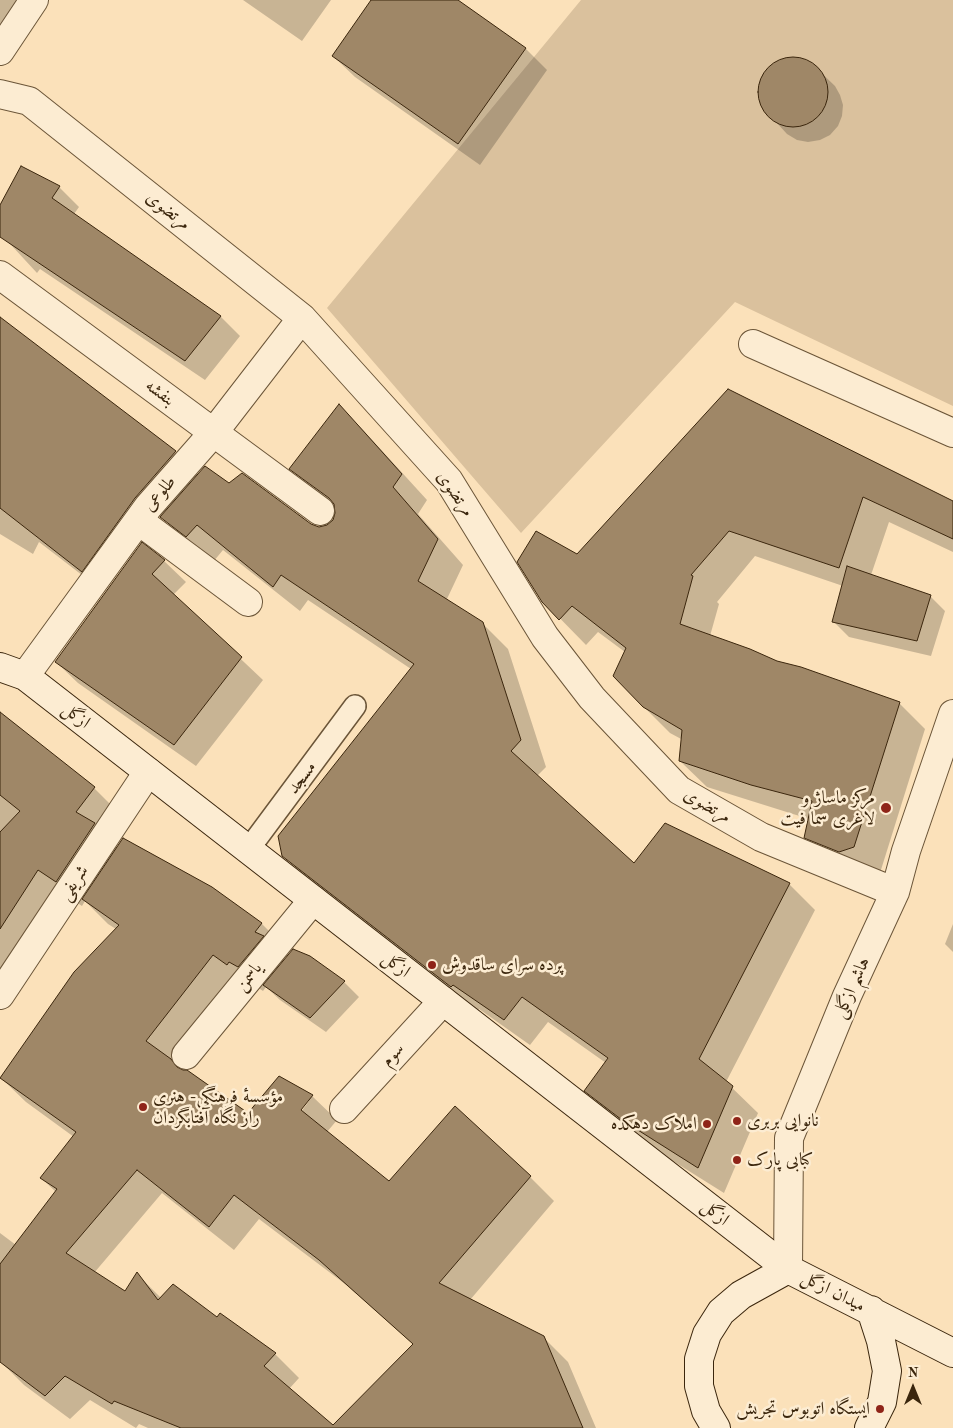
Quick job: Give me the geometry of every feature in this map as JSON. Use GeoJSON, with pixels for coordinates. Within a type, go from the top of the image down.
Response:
{"type":"FeatureCollection","features":[{"type":"Feature","properties":{"kind":"street"},"geometry":{"type":"LineString","coordinates":[[0,51],[34,0]]}},
{"type":"Feature","properties":{"kind":"street","name":"مرتضوی"},"geometry":{"type":"LineString","coordinates":[[0,94],[29,101],[302,318],[449,481],[545,637],[592,698],[679,790],[761,837],[896,892]]}},
{"type":"Feature","properties":{"kind":"street","name":"بنفشه"},"geometry":{"type":"LineString","coordinates":[[0,275],[320,511]]}},
{"type":"Feature","properties":{"kind":"street","name":"طلوعی"},"geometry":{"type":"LineString","coordinates":[[12,672],[139,521],[148,507],[214,432],[302,318]]}},
{"type":"Feature","properties":{"kind":"street"},"geometry":{"type":"LineString","coordinates":[[753,344],[953,433]]}},
{"type":"Feature","properties":{"kind":"street"},"geometry":{"type":"LineString","coordinates":[[139,521],[248,602]]}},
{"type":"Feature","properties":{"kind":"street","name":"ازگل"},"geometry":{"type":"LineString","coordinates":[[12,672],[148,772],[788,1269]]}},
{"type":"Feature","properties":{"kind":"street","name":"هاشم ازگلی"},"geometry":{"type":"LineString","coordinates":[[788,1269],[789,1138],[847,996],[896,892],[906,851],[953,714]]}},
{"type":"Feature","properties":{"kind":"street","name":"شریفی"},"geometry":{"type":"LineString","coordinates":[[0,994],[148,772]]}},
{"type":"Feature","properties":{"kind":"street","name":"یاسمن"},"geometry":{"type":"LineString","coordinates":[[186,1055],[313,900]]}},
{"type":"Feature","properties":{"kind":"street","name":"سوم"},"geometry":{"type":"LineString","coordinates":[[344,1108],[443,1001]]}},
{"type":"Feature","properties":{"kind":"street","name":"میدان ازگل"},"geometry":{"type":"LineString","coordinates":[[716,1428],[706,1411],[699,1386],[699,1359],[707,1334],[721,1312],[741,1295],[788,1269],[871,1310],[881,1341],[887,1371],[882,1402],[870,1428]]}},
{"type":"Feature","properties":{"kind":"street"},"geometry":{"type":"LineString","coordinates":[[871,1310],[953,1353]]}},
{"type":"Feature","properties":{"kind":"lane","name":"مسجد"},"geometry":{"type":"LineString","coordinates":[[248,850],[355,706]]}},
{"type":"Feature","properties":{"kind":"shaded area"},"geometry":{"type":"Polygon","coordinates":[[[581,0],[953,0],[953,406],[735,302],[521,533],[327,308],[581,0]]]}},
{"type":"Feature","properties":{"kind":"building"},"geometry":{"type":"Polygon","coordinates":[[[371,0],[458,0],[526,48],[458,144],[332,56],[371,0]]]}},
{"type":"Feature","properties":{"kind":"building"},"geometry":{"type":"Polygon","coordinates":[[[793,57],[806,60],[818,67],[825,79],[828,92],[825,105],[818,117],[806,124],[793,127],[780,124],[768,117],[761,105],[758,92],[761,79],[768,67],[780,60],[793,57]]]}},
{"type":"Feature","properties":{"kind":"building"},"geometry":{"type":"Polygon","coordinates":[[[21,166],[60,186],[52,198],[221,316],[185,361],[0,237],[0,205],[21,166]]]}},
{"type":"Feature","properties":{"kind":"building"},"geometry":{"type":"Polygon","coordinates":[[[0,317],[176,451],[135,498],[82,572],[0,508],[0,317]]]}},
{"type":"Feature","properties":{"kind":"building"},"geometry":{"type":"Polygon","coordinates":[[[728,389],[953,501],[953,539],[863,497],[839,568],[729,531],[691,575],[693,576],[680,624],[750,649],[777,661],[801,667],[900,702],[854,847],[839,852],[804,838],[812,801],[751,785],[679,761],[682,730],[643,707],[613,676],[626,648],[572,606],[559,620],[542,602],[517,562],[536,531],[577,554],[728,389]]]}},
{"type":"Feature","properties":{"kind":"building"},"geometry":{"type":"Polygon","coordinates":[[[339,404],[402,474],[393,487],[438,539],[418,581],[483,622],[521,740],[511,751],[634,863],[665,823],[790,883],[699,1059],[733,1086],[698,1168],[622,1120],[584,1091],[608,1058],[522,997],[504,1020],[453,985],[451,987],[282,856],[278,836],[414,664],[281,575],[273,587],[197,525],[186,537],[160,517],[205,466],[229,483],[242,473],[311,524],[319,527],[327,525],[333,520],[335,513],[334,504],[329,498],[289,469],[339,404]]]}},
{"type":"Feature","properties":{"kind":"building"},"geometry":{"type":"Polygon","coordinates":[[[142,542],[165,560],[152,574],[242,657],[174,745],[55,662],[142,542]]]}},
{"type":"Feature","properties":{"kind":"building"},"geometry":{"type":"Polygon","coordinates":[[[847,566],[931,595],[917,641],[832,622],[847,566]]]}},
{"type":"Feature","properties":{"kind":"building"},"geometry":{"type":"Polygon","coordinates":[[[0,712],[95,787],[76,812],[95,823],[56,882],[38,870],[0,929],[0,832],[20,811],[0,795],[0,712]]]}},
{"type":"Feature","properties":{"kind":"building"},"geometry":{"type":"Polygon","coordinates":[[[123,838],[212,887],[262,923],[255,932],[264,936],[238,967],[229,962],[227,965],[213,955],[146,1041],[171,1059],[177,1067],[187,1070],[248,1113],[279,1076],[313,1095],[301,1110],[389,1181],[455,1106],[531,1176],[439,1283],[544,1336],[583,1428],[181,1428],[114,1401],[112,1404],[65,1376],[45,1396],[0,1362],[0,1264],[57,1189],[40,1178],[76,1132],[0,1078],[74,972],[119,925],[82,899],[123,838]],[[137,1170],[66,1253],[125,1291],[137,1272],[158,1300],[173,1284],[217,1317],[220,1313],[276,1353],[264,1366],[333,1425],[413,1344],[319,1260],[234,1195],[209,1227],[137,1170]]]}},
{"type":"Feature","properties":{"kind":"building"},"geometry":{"type":"Polygon","coordinates":[[[293,949],[310,956],[345,981],[310,1018],[263,985],[293,949]]]}},
{"type":"Feature","properties":{"kind":"place","name":"مرکز ماساژ و لاغری سما فیت"},"geometry":{"type":"Point","coordinates":[886,808]}},
{"type":"Feature","properties":{"kind":"place","name":"پرده سرای ساقدوش"},"geometry":{"type":"Point","coordinates":[432,965]}},
{"type":"Feature","properties":{"kind":"place","name":"مؤسسۀ فرهنگی- هنری راز نگاه آفتابگردان"},"geometry":{"type":"Point","coordinates":[143,1107]}},
{"type":"Feature","properties":{"kind":"place","name":"نانوایی بربری"},"geometry":{"type":"Point","coordinates":[737,1121]}},
{"type":"Feature","properties":{"kind":"place","name":"املاک دهکده"},"geometry":{"type":"Point","coordinates":[707,1124]}},
{"type":"Feature","properties":{"kind":"place","name":"کبابی پارک"},"geometry":{"type":"Point","coordinates":[737,1160]}},
{"type":"Feature","properties":{"kind":"place","name":"ایستگاه اتوبوس تجریش"},"geometry":{"type":"Point","coordinates":[880,1409]}}]}
